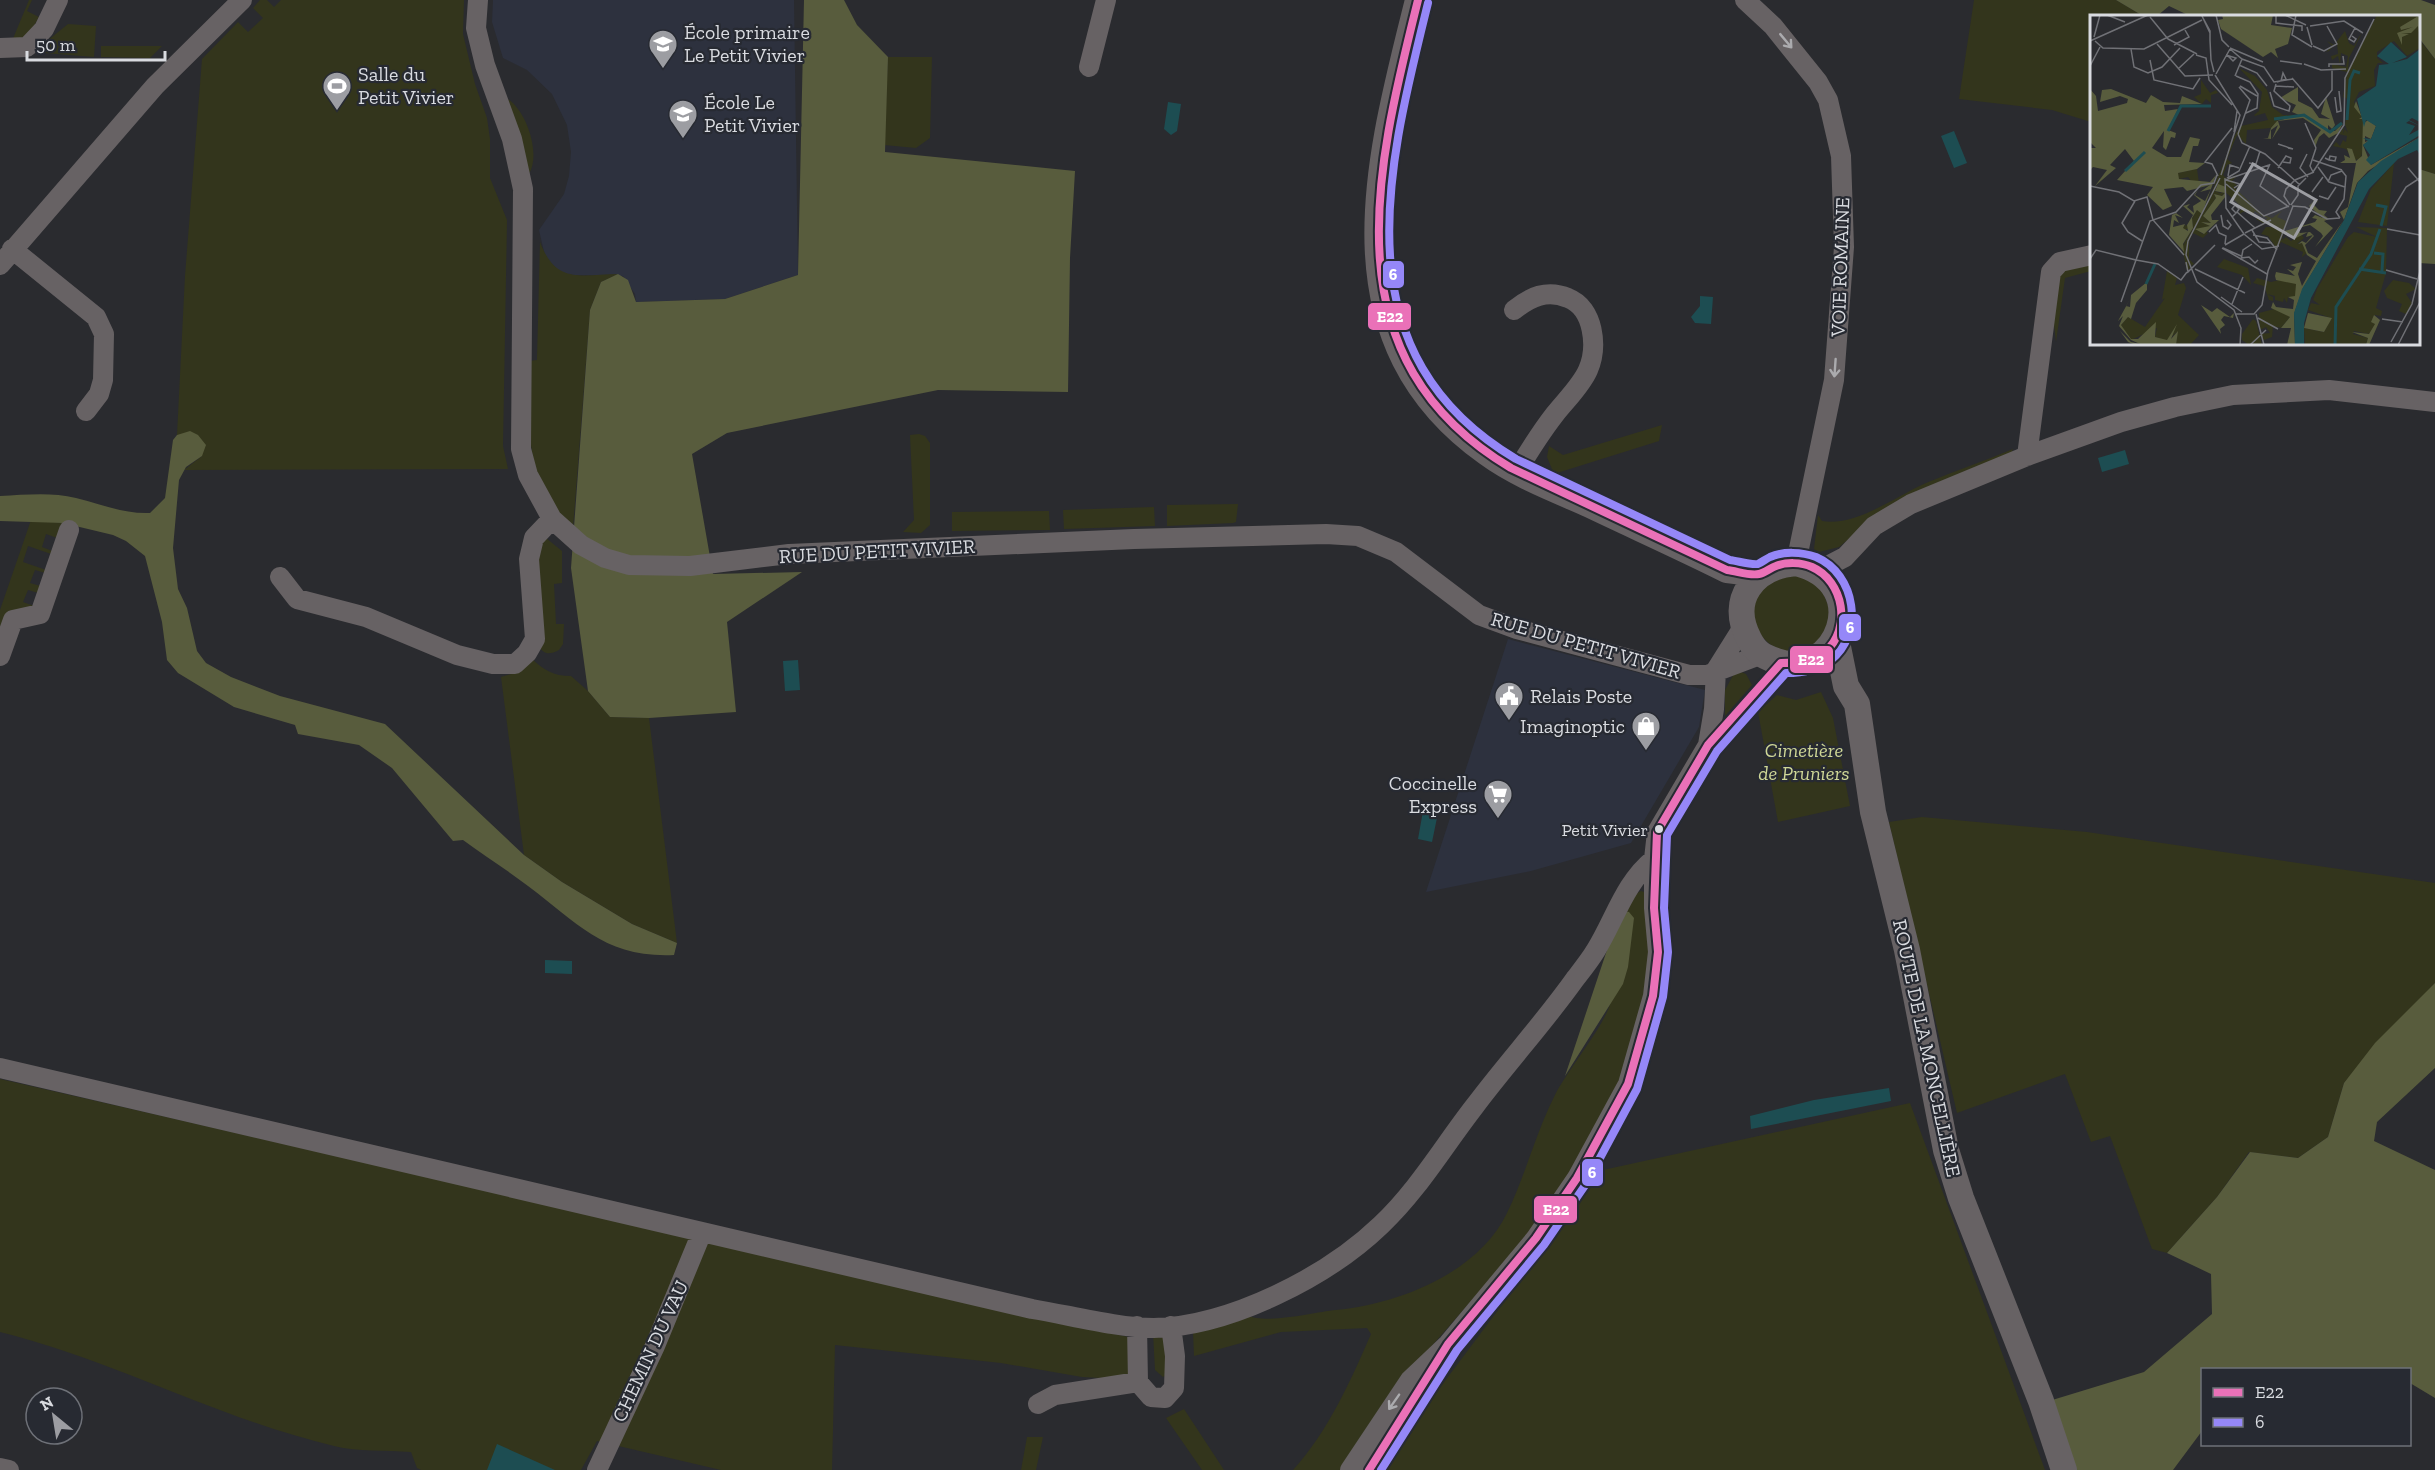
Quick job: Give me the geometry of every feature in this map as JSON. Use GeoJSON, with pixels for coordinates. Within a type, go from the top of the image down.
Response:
{"type":"FeatureCollection","features":[{"type":"Feature","properties":{"kind":"street"},"geometry":{"type":"LineString","coordinates":[[0,48],[27,47],[44,29],[58,0]]}},
{"type":"Feature","properties":{"kind":"street"},"geometry":{"type":"LineString","coordinates":[[86,411],[101,387],[103,328],[96,317],[6,257],[155,86],[242,0]]}},
{"type":"Feature","properties":{"kind":"street","name":"RUE DU PETIT VIVIER"},"geometry":{"type":"LineString","coordinates":[[478,0],[476,28],[484,64],[512,139],[523,189],[521,448],[528,475],[552,519],[581,545],[605,558],[628,565],[690,566],[789,554],[1134,539],[1326,534],[1358,536],[1396,552],[1479,615],[1506,625],[1615,657],[1689,675],[1707,675],[1760,655]]}},
{"type":"Feature","properties":{"kind":"street"},"geometry":{"type":"LineString","coordinates":[[1089,67],[1106,0]]}},
{"type":"Feature","properties":{"kind":"street"},"geometry":{"type":"LineString","coordinates":[[1418,0],[1379,179],[1376,238],[1381,288],[1390,326],[1409,370],[1426,393],[1462,432],[1487,453],[1517,471],[1727,570],[1760,574]]}},
{"type":"Feature","properties":{"kind":"street","name":"VOIE ROMAINE"},"geometry":{"type":"LineString","coordinates":[[1745,0],[1773,26],[1818,82],[1828,100],[1841,156],[1844,247],[1816,574]]}},
{"type":"Feature","properties":{"kind":"street"},"geometry":{"type":"LineString","coordinates":[[2027,456],[2051,272],[2060,262],[2090,255]]}},
{"type":"Feature","properties":{"kind":"street"},"geometry":{"type":"LineString","coordinates":[[1514,310],[1527,299],[1543,293],[1566,296],[1584,310],[1591,326],[1593,349],[1582,381],[1541,432],[1517,471]]}},
{"type":"Feature","properties":{"kind":"street"},"geometry":{"type":"LineString","coordinates":[[1816,574],[1845,557],[1875,526],[1911,504],[2027,456],[2121,422],[2175,406],[2234,395],[2329,390],[2435,402]]}},
{"type":"Feature","properties":{"kind":"street"},"geometry":{"type":"LineString","coordinates":[[280,577],[297,598],[366,617],[457,655],[493,664],[515,664],[527,653],[535,639],[529,559],[534,538],[552,519]]}},
{"type":"Feature","properties":{"kind":"street"},"geometry":{"type":"LineString","coordinates":[[0,656],[13,620],[40,614],[69,530]]}},
{"type":"Feature","properties":{"kind":"street"},"geometry":{"type":"LineString","coordinates":[[1350,1470],[1410,1380],[1448,1344],[1536,1238],[1577,1178],[1628,1084],[1653,996],[1658,952],[1654,908],[1654,859],[1658,832],[1708,745],[1714,709],[1716,670],[1743,627],[1744,600],[1748,588],[1760,574],[1777,565],[1816,574],[1839,595],[1842,615],[1836,637],[1825,652],[1804,662],[1781,663],[1760,655],[1743,627]]}},
{"type":"Feature","properties":{"kind":"street"},"geometry":{"type":"LineString","coordinates":[[1727,570],[1744,600]]}},
{"type":"Feature","properties":{"kind":"street","name":"ROUTE DE LA MONCELLIÈRE"},"geometry":{"type":"LineString","coordinates":[[1836,637],[1846,686]]}},
{"type":"Feature","properties":{"kind":"street","name":"ROUTE DE LA MONCELLIÈRE"},"geometry":{"type":"LineString","coordinates":[[1804,662],[1830,672],[1846,686],[1857,704],[1873,812],[1906,950],[1946,1150],[1961,1198],[2041,1401],[2064,1470]]}},
{"type":"Feature","properties":{"kind":"street"},"geometry":{"type":"LineString","coordinates":[[0,1068],[1032,1309],[1137,1326],[1171,1326],[1235,1311],[1283,1291],[1339,1260],[1382,1225],[1425,1176],[1474,1106],[1535,1034],[1596,950],[1639,872],[1654,859]]}},
{"type":"Feature","properties":{"kind":"street","name":"CHEMIN DU VAU"},"geometry":{"type":"LineString","coordinates":[[597,1470],[655,1346],[702,1232]]}},
{"type":"Feature","properties":{"kind":"street"},"geometry":{"type":"LineString","coordinates":[[1137,1326],[1138,1382],[1151,1397],[1165,1398],[1174,1388],[1175,1356],[1171,1326]]}},
{"type":"Feature","properties":{"kind":"street"},"geometry":{"type":"LineString","coordinates":[[1369,1470],[1448,1344]]}},
{"type":"Feature","properties":{"kind":"street"},"geometry":{"type":"LineString","coordinates":[[1038,1404],[1063,1393],[1138,1382]]}},
{"type":"Feature","properties":{"kind":"street"},"geometry":{"type":"LineString","coordinates":[[0,1468],[9,1470]]}},
{"type":"Feature","properties":{"kind":"shaded area","name":"École Le Petit Vivier"},"geometry":{"type":"Polygon","coordinates":[[[493,0],[794,0],[798,275],[725,299],[636,302],[635,294],[623,276],[564,274],[553,267],[545,256],[539,230],[564,194],[569,176],[571,152],[567,125],[552,94],[527,70],[503,58],[492,22],[493,0]]]}},
{"type":"Feature","properties":{"kind":"shaded area"},"geometry":{"type":"Polygon","coordinates":[[[1508,639],[1705,690],[1699,727],[1631,843],[1531,871],[1426,892],[1508,639]]]}},
{"type":"Feature","properties":{"kind":"green space"},"geometry":{"type":"Polygon","coordinates":[[[29,0],[32,0],[27,11],[39,17],[27,38],[12,41],[29,0]]]}},
{"type":"Feature","properties":{"kind":"green space"},"geometry":{"type":"Polygon","coordinates":[[[260,0],[267,0],[274,7],[281,0],[464,0],[463,34],[475,84],[487,118],[490,139],[490,178],[507,220],[503,446],[508,469],[184,470],[202,456],[177,435],[185,276],[202,59],[238,22],[248,32],[263,18],[253,8],[260,0]]]}},
{"type":"Feature","properties":{"kind":"green space"},"geometry":{"type":"Polygon","coordinates":[[[804,0],[844,0],[857,25],[888,57],[885,152],[1075,171],[1070,258],[1068,392],[938,390],[727,433],[692,454],[713,574],[802,572],[727,622],[736,712],[649,718],[610,717],[588,691],[571,568],[590,310],[601,282],[618,274],[628,280],[636,302],[725,299],[798,275],[804,0]]]}},
{"type":"Feature","properties":{"kind":"green space"},"geometry":{"type":"Polygon","coordinates":[[[1974,0],[2116,0],[2141,15],[2090,15],[2090,122],[2052,110],[1959,99],[1974,0]]]}},
{"type":"Feature","properties":{"kind":"green space"},"geometry":{"type":"Polygon","coordinates":[[[2116,0],[2421,0],[2435,5],[2435,59],[2420,39],[2420,15],[2188,15],[2169,6],[2158,15],[2141,15],[2116,0]]]}},
{"type":"Feature","properties":{"kind":"green space"},"geometry":{"type":"Polygon","coordinates":[[[68,24],[96,26],[94,57],[45,53],[41,46],[68,24]]]}},
{"type":"Feature","properties":{"kind":"green space"},"geometry":{"type":"Polygon","coordinates":[[[2420,40],[2435,59],[2435,174],[2420,169],[2420,40]]]}},
{"type":"Feature","properties":{"kind":"green space"},"geometry":{"type":"Polygon","coordinates":[[[101,46],[162,46],[150,58],[101,57],[101,46]]]}},
{"type":"Feature","properties":{"kind":"green space"},"geometry":{"type":"Polygon","coordinates":[[[888,57],[932,57],[930,138],[916,148],[884,145],[888,57]]]}},
{"type":"Feature","properties":{"kind":"green space"},"geometry":{"type":"Polygon","coordinates":[[[508,99],[521,113],[530,134],[533,156],[529,174],[508,99]]]}},
{"type":"Feature","properties":{"kind":"green space"},"geometry":{"type":"Polygon","coordinates":[[[2420,169],[2435,174],[2435,264],[2420,263],[2420,169]]]}},
{"type":"Feature","properties":{"kind":"green space"},"geometry":{"type":"Polygon","coordinates":[[[540,242],[553,265],[561,271],[580,275],[618,274],[601,282],[590,310],[573,528],[556,510],[544,491],[536,471],[532,451],[529,361],[537,360],[540,242]]]}},
{"type":"Feature","properties":{"kind":"green space"},"geometry":{"type":"Polygon","coordinates":[[[2090,260],[2090,271],[2065,278],[2056,342],[2052,306],[2057,272],[2090,260]]]}},
{"type":"Feature","properties":{"kind":"green space"},"geometry":{"type":"Polygon","coordinates":[[[1662,425],[1659,441],[1554,474],[1547,457],[1549,446],[1563,455],[1662,425]]]}},
{"type":"Feature","properties":{"kind":"green space"},"geometry":{"type":"Polygon","coordinates":[[[190,431],[198,435],[206,445],[202,456],[186,467],[179,480],[173,548],[178,589],[187,608],[197,651],[206,663],[231,677],[280,696],[385,724],[524,855],[562,882],[632,924],[677,943],[674,955],[629,951],[594,936],[463,840],[453,841],[392,768],[359,745],[298,734],[295,725],[234,707],[178,673],[167,660],[162,622],[145,556],[126,541],[113,535],[63,523],[0,521],[0,496],[57,495],[121,510],[150,513],[165,498],[173,440],[177,435],[190,431]]]}},
{"type":"Feature","properties":{"kind":"green space"},"geometry":{"type":"Polygon","coordinates":[[[910,435],[925,436],[930,443],[930,525],[921,533],[903,532],[914,520],[910,435]]]}},
{"type":"Feature","properties":{"kind":"green space"},"geometry":{"type":"Polygon","coordinates":[[[2013,449],[2010,457],[1868,523],[1839,547],[1819,552],[1814,549],[1818,515],[1822,521],[1835,522],[1862,515],[1926,483],[2013,449]]]}},
{"type":"Feature","properties":{"kind":"green space"},"geometry":{"type":"Polygon","coordinates":[[[1238,504],[1236,522],[1233,523],[1167,526],[1167,505],[1238,504]]]}},
{"type":"Feature","properties":{"kind":"green space"},"geometry":{"type":"Polygon","coordinates":[[[1154,507],[1155,526],[1064,529],[1063,510],[1154,507]]]}},
{"type":"Feature","properties":{"kind":"green space"},"geometry":{"type":"Polygon","coordinates":[[[1049,511],[1050,530],[952,531],[952,512],[1049,511]]]}},
{"type":"Feature","properties":{"kind":"green space"},"geometry":{"type":"Polygon","coordinates":[[[31,520],[63,523],[60,539],[46,534],[42,547],[55,552],[54,555],[28,546],[23,562],[49,571],[49,574],[35,570],[30,583],[44,587],[42,594],[28,590],[23,602],[37,607],[36,610],[10,611],[0,639],[0,610],[31,520]]]}},
{"type":"Feature","properties":{"kind":"green space"},"geometry":{"type":"Polygon","coordinates":[[[546,538],[562,551],[562,583],[554,584],[556,624],[564,624],[563,644],[559,650],[550,653],[542,651],[538,645],[539,544],[546,538]]]}},
{"type":"Feature","properties":{"kind":"green space"},"geometry":{"type":"Polygon","coordinates":[[[1794,573],[1819,582],[1833,618],[1819,642],[1803,650],[1787,651],[1773,646],[1762,636],[1755,624],[1753,609],[1757,595],[1768,582],[1794,573]]]}},
{"type":"Feature","properties":{"kind":"green space"},"geometry":{"type":"Polygon","coordinates":[[[531,658],[549,672],[571,676],[588,691],[610,717],[649,718],[677,943],[632,924],[562,882],[524,855],[501,677],[518,672],[531,658]]]}},
{"type":"Feature","properties":{"kind":"green space"},"geometry":{"type":"Polygon","coordinates":[[[1736,670],[1746,674],[1752,685],[1725,716],[1725,690],[1736,670]]]}},
{"type":"Feature","properties":{"kind":"green space","name":"Cimetière de Pruniers"},"geometry":{"type":"Polygon","coordinates":[[[1821,692],[1833,718],[1850,806],[1778,822],[1758,712],[1777,695],[1796,700],[1821,692]]]}},
{"type":"Feature","properties":{"kind":"green space"},"geometry":{"type":"Polygon","coordinates":[[[1922,817],[2087,832],[2435,883],[2435,983],[2344,1083],[2328,1137],[2298,1158],[2249,1152],[2217,1197],[2167,1253],[2152,1249],[2110,1136],[2091,1142],[2065,1074],[1957,1113],[1889,822],[1922,817]]]}},
{"type":"Feature","properties":{"kind":"green space"},"geometry":{"type":"Polygon","coordinates":[[[1641,891],[1647,893],[1651,956],[1645,1000],[1625,1069],[1564,1186],[1522,1243],[1408,1373],[1342,1470],[1293,1470],[1306,1455],[1338,1405],[1371,1334],[1367,1328],[1281,1332],[1194,1356],[1193,1332],[1247,1315],[1266,1319],[1290,1317],[1385,1301],[1434,1282],[1477,1253],[1494,1234],[1507,1213],[1555,1095],[1602,1023],[1611,1001],[1618,941],[1625,910],[1641,891]]]}},
{"type":"Feature","properties":{"kind":"green space"},"geometry":{"type":"Polygon","coordinates":[[[1623,911],[1629,912],[1634,918],[1628,967],[1623,984],[1565,1076],[1610,941],[1623,911]]]}},
{"type":"Feature","properties":{"kind":"green space"},"geometry":{"type":"Polygon","coordinates":[[[2435,983],[2435,1068],[2377,1122],[2374,1141],[2435,1170],[2435,1398],[2411,1384],[2411,1368],[2201,1368],[2201,1432],[2173,1470],[2073,1470],[2049,1401],[2144,1372],[2212,1314],[2211,1274],[2167,1253],[2217,1197],[2250,1152],[2298,1158],[2328,1137],[2344,1083],[2375,1043],[2435,983]]]}},
{"type":"Feature","properties":{"kind":"green space"},"geometry":{"type":"Polygon","coordinates":[[[0,1079],[1128,1337],[1128,1375],[1122,1379],[1082,1377],[1001,1363],[835,1345],[832,1470],[721,1470],[597,1441],[581,1470],[421,1470],[417,1468],[411,1452],[343,1448],[291,1434],[249,1421],[84,1358],[0,1332],[0,1079]]]}},
{"type":"Feature","properties":{"kind":"green space"},"geometry":{"type":"Polygon","coordinates":[[[1910,1103],[2045,1470],[1383,1470],[1415,1421],[1603,1170],[1910,1103]]]}},
{"type":"Feature","properties":{"kind":"green space"},"geometry":{"type":"Polygon","coordinates":[[[1164,1331],[1166,1375],[1163,1377],[1155,1370],[1153,1333],[1164,1331]]]}},
{"type":"Feature","properties":{"kind":"green space"},"geometry":{"type":"Polygon","coordinates":[[[1184,1409],[1224,1470],[1202,1470],[1166,1418],[1184,1409]]]}},
{"type":"Feature","properties":{"kind":"green space"},"geometry":{"type":"Polygon","coordinates":[[[1027,1437],[1043,1437],[1036,1470],[1021,1470],[1027,1437]]]}},
{"type":"Feature","properties":{"kind":"water"},"geometry":{"type":"Polygon","coordinates":[[[1168,102],[1181,104],[1177,131],[1171,135],[1164,129],[1168,102]]]}},
{"type":"Feature","properties":{"kind":"water"},"geometry":{"type":"Polygon","coordinates":[[[1954,131],[1967,163],[1954,168],[1941,136],[1954,131]]]}},
{"type":"Feature","properties":{"kind":"water"},"geometry":{"type":"Polygon","coordinates":[[[1700,296],[1713,297],[1711,324],[1695,323],[1691,317],[1700,306],[1700,296]]]}},
{"type":"Feature","properties":{"kind":"water"},"geometry":{"type":"Polygon","coordinates":[[[2125,450],[2129,464],[2102,472],[2098,458],[2125,450]]]}},
{"type":"Feature","properties":{"kind":"water"},"geometry":{"type":"Polygon","coordinates":[[[798,660],[800,690],[785,691],[783,661],[798,660]]]}},
{"type":"Feature","properties":{"kind":"water"},"geometry":{"type":"Polygon","coordinates":[[[1423,811],[1438,813],[1432,842],[1418,839],[1423,811]]]}},
{"type":"Feature","properties":{"kind":"water"},"geometry":{"type":"Polygon","coordinates":[[[545,960],[572,961],[572,974],[545,973],[545,960]]]}},
{"type":"Feature","properties":{"kind":"water"},"geometry":{"type":"Polygon","coordinates":[[[1889,1088],[1891,1101],[1751,1129],[1750,1116],[1814,1100],[1889,1088]]]}},
{"type":"Feature","properties":{"kind":"water"},"geometry":{"type":"Polygon","coordinates":[[[497,1444],[555,1470],[487,1470],[497,1444]]]}},
{"type":"Feature","properties":{"kind":"transit line","name":"E22"},"geometry":{"type":"LineString","coordinates":[[1369,1470],[1448,1344],[1536,1238],[1577,1178],[1628,1084],[1653,996],[1658,952],[1654,908],[1657,832],[1708,745],[1781,663],[1810,660],[1825,652],[1834,642],[1841,619],[1841,606],[1831,583],[1823,574],[1808,565],[1784,564],[1755,574],[1727,570],[1511,468],[1453,424],[1413,373],[1390,317],[1380,258],[1380,195],[1389,130],[1418,0]]}},
{"type":"Feature","properties":{"kind":"transit line","name":"6"},"geometry":{"type":"LineString","coordinates":[[1381,1470],[1457,1350],[1544,1245],[1586,1184],[1637,1089],[1663,997],[1668,952],[1664,908],[1667,835],[1717,751],[1786,673],[1809,671],[1830,661],[1841,649],[1848,636],[1851,621],[1851,605],[1847,590],[1830,565],[1816,557],[1799,553],[1775,555],[1758,564],[1730,560],[1516,459],[1459,416],[1421,366],[1399,312],[1390,254],[1391,192],[1399,129],[1428,3]]}},
{"type":"Feature","properties":{"kind":"place","name":"École primaire Le Petit Vivier"},"geometry":{"type":"Point","coordinates":[663,70]}},
{"type":"Feature","properties":{"kind":"place","name":"Salle du Petit Vivier"},"geometry":{"type":"Point","coordinates":[337,112]}},
{"type":"Feature","properties":{"kind":"place","name":"École Le Petit Vivier"},"geometry":{"type":"Point","coordinates":[683,140]}},
{"type":"Feature","properties":{"kind":"place","name":"Relais Poste"},"geometry":{"type":"Point","coordinates":[1509,722]}},
{"type":"Feature","properties":{"kind":"place","name":"Imaginoptic"},"geometry":{"type":"Point","coordinates":[1646,752]}},
{"type":"Feature","properties":{"kind":"place","name":"Coccinelle Express"},"geometry":{"type":"Point","coordinates":[1498,820]}},
{"type":"Feature","properties":{"kind":"place","name":"Petit Vivier"},"geometry":{"type":"Point","coordinates":[1659,829]}}]}
